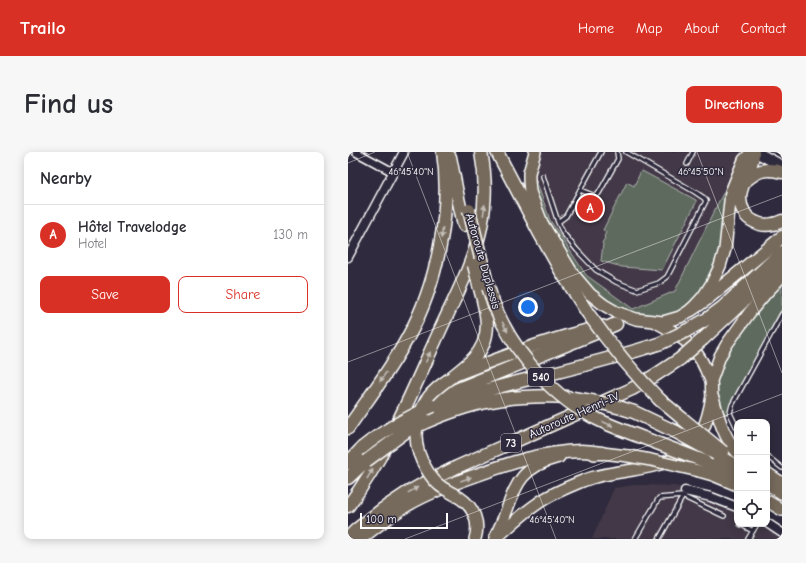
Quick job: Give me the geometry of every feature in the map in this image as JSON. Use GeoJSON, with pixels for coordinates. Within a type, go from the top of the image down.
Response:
{"type":"FeatureCollection","features":[{"type":"Feature","properties":{"kind":"highway"},"geometry":{"type":"LineString","coordinates":[[348,428],[408,337],[420,314],[430,289],[443,229],[445,171],[443,152]]}},
{"type":"Feature","properties":{"kind":"highway"},"geometry":{"type":"LineString","coordinates":[[450,152],[464,225],[487,313],[487,331],[483,344],[473,358],[452,377],[434,390],[426,401],[418,421],[416,435],[417,447],[422,461],[429,473],[438,484],[465,501],[472,508],[476,517],[477,532],[475,539]]}},
{"type":"Feature","properties":{"kind":"highway","name":"Autoroute Duplessis"},"geometry":{"type":"LineString","coordinates":[[454,152],[488,287],[498,314],[517,347],[540,376],[570,403],[592,417],[701,466],[725,470],[734,475]]}},
{"type":"Feature","properties":{"kind":"highway"},"geometry":{"type":"LineString","coordinates":[[348,506],[361,489],[378,461],[405,408],[472,261],[480,235],[485,202],[485,177],[481,152]]}},
{"type":"Feature","properties":{"kind":"highway"},"geometry":{"type":"LineString","coordinates":[[497,152],[538,232],[587,312],[606,338],[660,400],[734,464]]}},
{"type":"Feature","properties":{"kind":"highway"},"geometry":{"type":"LineString","coordinates":[[502,152],[573,274],[590,294],[604,305],[616,312],[636,319],[663,322],[680,317],[707,299],[782,237]]}},
{"type":"Feature","properties":{"kind":"highway"},"geometry":{"type":"LineString","coordinates":[[535,152],[529,173],[530,188],[542,223]]}},
{"type":"Feature","properties":{"kind":"highway"},"geometry":{"type":"LineString","coordinates":[[752,152],[752,162],[740,190],[741,208],[746,215],[757,224],[771,225],[782,221]]}},
{"type":"Feature","properties":{"kind":"highway"},"geometry":{"type":"LineString","coordinates":[[691,310],[703,297],[720,266],[725,249],[731,192],[744,160],[752,152]]}},
{"type":"Feature","properties":{"kind":"highway"},"geometry":{"type":"LineString","coordinates":[[744,182],[756,172],[763,170],[782,172]]}},
{"type":"Feature","properties":{"kind":"highway"},"geometry":{"type":"LineString","coordinates":[[436,401],[631,353],[661,343],[707,319],[723,307],[782,252]]}},
{"type":"Feature","properties":{"kind":"highway","name":"Autoroute Henri-IV"},"geometry":{"type":"LineString","coordinates":[[348,538],[356,530],[383,510],[423,484],[457,467],[632,389],[654,376],[680,359],[703,340],[782,265]]}},
{"type":"Feature","properties":{"kind":"highway"},"geometry":{"type":"LineString","coordinates":[[711,382],[720,356],[727,344],[750,312],[782,276]]}},
{"type":"Feature","properties":{"kind":"highway"},"geometry":{"type":"LineString","coordinates":[[452,377],[509,354],[553,340],[588,329],[636,319]]}},
{"type":"Feature","properties":{"kind":"highway"},"geometry":{"type":"LineString","coordinates":[[654,321],[673,331],[685,340],[696,352],[703,363],[711,382],[712,396],[725,433],[734,448]]}},
{"type":"Feature","properties":{"kind":"highway"},"geometry":{"type":"LineString","coordinates":[[348,463],[372,440],[394,425],[436,401],[616,324]]}},
{"type":"Feature","properties":{"kind":"highway"},"geometry":{"type":"LineString","coordinates":[[348,478],[366,461],[408,430],[428,421],[465,407],[484,402],[509,398],[542,396],[593,401],[613,405],[634,412],[734,460]]}},
{"type":"Feature","properties":{"kind":"highway"},"geometry":{"type":"LineString","coordinates":[[494,539],[538,502],[565,488],[595,477],[660,464],[685,453],[693,445],[702,431],[707,419],[712,396]]}},
{"type":"Feature","properties":{"kind":"highway"},"geometry":{"type":"LineString","coordinates":[[360,539],[383,520],[406,505],[424,496],[485,472],[524,459],[547,455],[582,451],[701,466],[713,475],[734,484]]}},
{"type":"Feature","properties":{"kind":"highway"},"geometry":{"type":"LineString","coordinates":[[494,539],[500,529],[514,490],[520,479],[528,471],[543,462],[562,456],[602,453]]}},
{"type":"Feature","properties":{"kind":"highway"},"geometry":{"type":"LineString","coordinates":[[770,475],[782,483]]}},
{"type":"Feature","properties":{"kind":"highway"},"geometry":{"type":"LineString","coordinates":[[770,485],[782,492]]}},
{"type":"Feature","properties":{"kind":"highway"},"geometry":{"type":"LineString","coordinates":[[770,503],[782,510]]}},
{"type":"Feature","properties":{"kind":"main road"},"geometry":{"type":"LineString","coordinates":[[756,152],[782,166]]}},
{"type":"Feature","properties":{"kind":"street"},"geometry":{"type":"LineString","coordinates":[[356,152],[393,172]]}},
{"type":"Feature","properties":{"kind":"street"},"geometry":{"type":"LineString","coordinates":[[348,257],[404,152]]}},
{"type":"Feature","properties":{"kind":"street"},"geometry":{"type":"LineString","coordinates":[[684,494],[711,497],[734,506]]}},
{"type":"Feature","properties":{"kind":"street"},"geometry":{"type":"LineString","coordinates":[[770,525],[782,533]]}},
{"type":"Feature","properties":{"kind":"lane"},"geometry":{"type":"LineString","coordinates":[[558,222],[566,216],[602,152]]}},
{"type":"Feature","properties":{"kind":"lane"},"geometry":{"type":"LineString","coordinates":[[580,190],[595,196],[600,194],[618,158],[618,152]]}},
{"type":"Feature","properties":{"kind":"lane"},"geometry":{"type":"LineString","coordinates":[[543,176],[563,233],[577,250],[596,270],[616,282],[637,290],[659,283],[667,278],[706,202],[704,198],[695,192],[626,152]]}},
{"type":"Feature","properties":{"kind":"lane"},"geometry":{"type":"LineString","coordinates":[[687,164],[693,152]]}},
{"type":"Feature","properties":{"kind":"lane"},"geometry":{"type":"LineString","coordinates":[[734,422],[730,413],[732,404],[782,314]]}},
{"type":"Feature","properties":{"kind":"lane"},"geometry":{"type":"LineString","coordinates":[[770,458],[782,468]]}},
{"type":"Feature","properties":{"kind":"lane"},"geometry":{"type":"LineString","coordinates":[[659,539],[684,494]]}},
{"type":"Feature","properties":{"kind":"lane"},"geometry":{"type":"LineString","coordinates":[[635,539],[659,498],[684,494],[724,516]]}},
{"type":"Feature","properties":{"kind":"lane"},"geometry":{"type":"LineString","coordinates":[[746,527],[753,531]]}},
{"type":"Feature","properties":{"kind":"lane"},"geometry":{"type":"LineString","coordinates":[[748,539],[755,527]]}},
{"type":"Feature","properties":{"kind":"shaded area"},"geometry":{"type":"Polygon","coordinates":[[[535,152],[745,152],[675,291],[633,309],[586,275],[550,220],[531,166],[535,152]]]}},
{"type":"Feature","properties":{"kind":"shaded area"},"geometry":{"type":"Polygon","coordinates":[[[634,485],[675,486],[701,492],[734,506],[734,527],[770,526],[782,533],[782,539],[592,539],[614,488],[634,485]]]}},
{"type":"Feature","properties":{"kind":"green space"},"geometry":{"type":"Polygon","coordinates":[[[745,152],[718,272],[680,317],[636,319],[590,294],[534,202],[531,166],[550,220],[586,275],[633,309],[675,291],[745,152]]]}},
{"type":"Feature","properties":{"kind":"green space"},"geometry":{"type":"Polygon","coordinates":[[[641,171],[696,200],[696,203],[662,270],[622,267],[601,261],[602,243],[606,232],[603,230],[627,182],[634,186],[641,171]]]}},
{"type":"Feature","properties":{"kind":"green space"},"geometry":{"type":"Polygon","coordinates":[[[782,276],[782,308],[726,415],[720,406],[714,382],[716,366],[782,276]]]}},
{"type":"Feature","properties":{"kind":"place","name":"Hôtel Travelodge"},"geometry":{"type":"Point","coordinates":[590,208]}}]}
